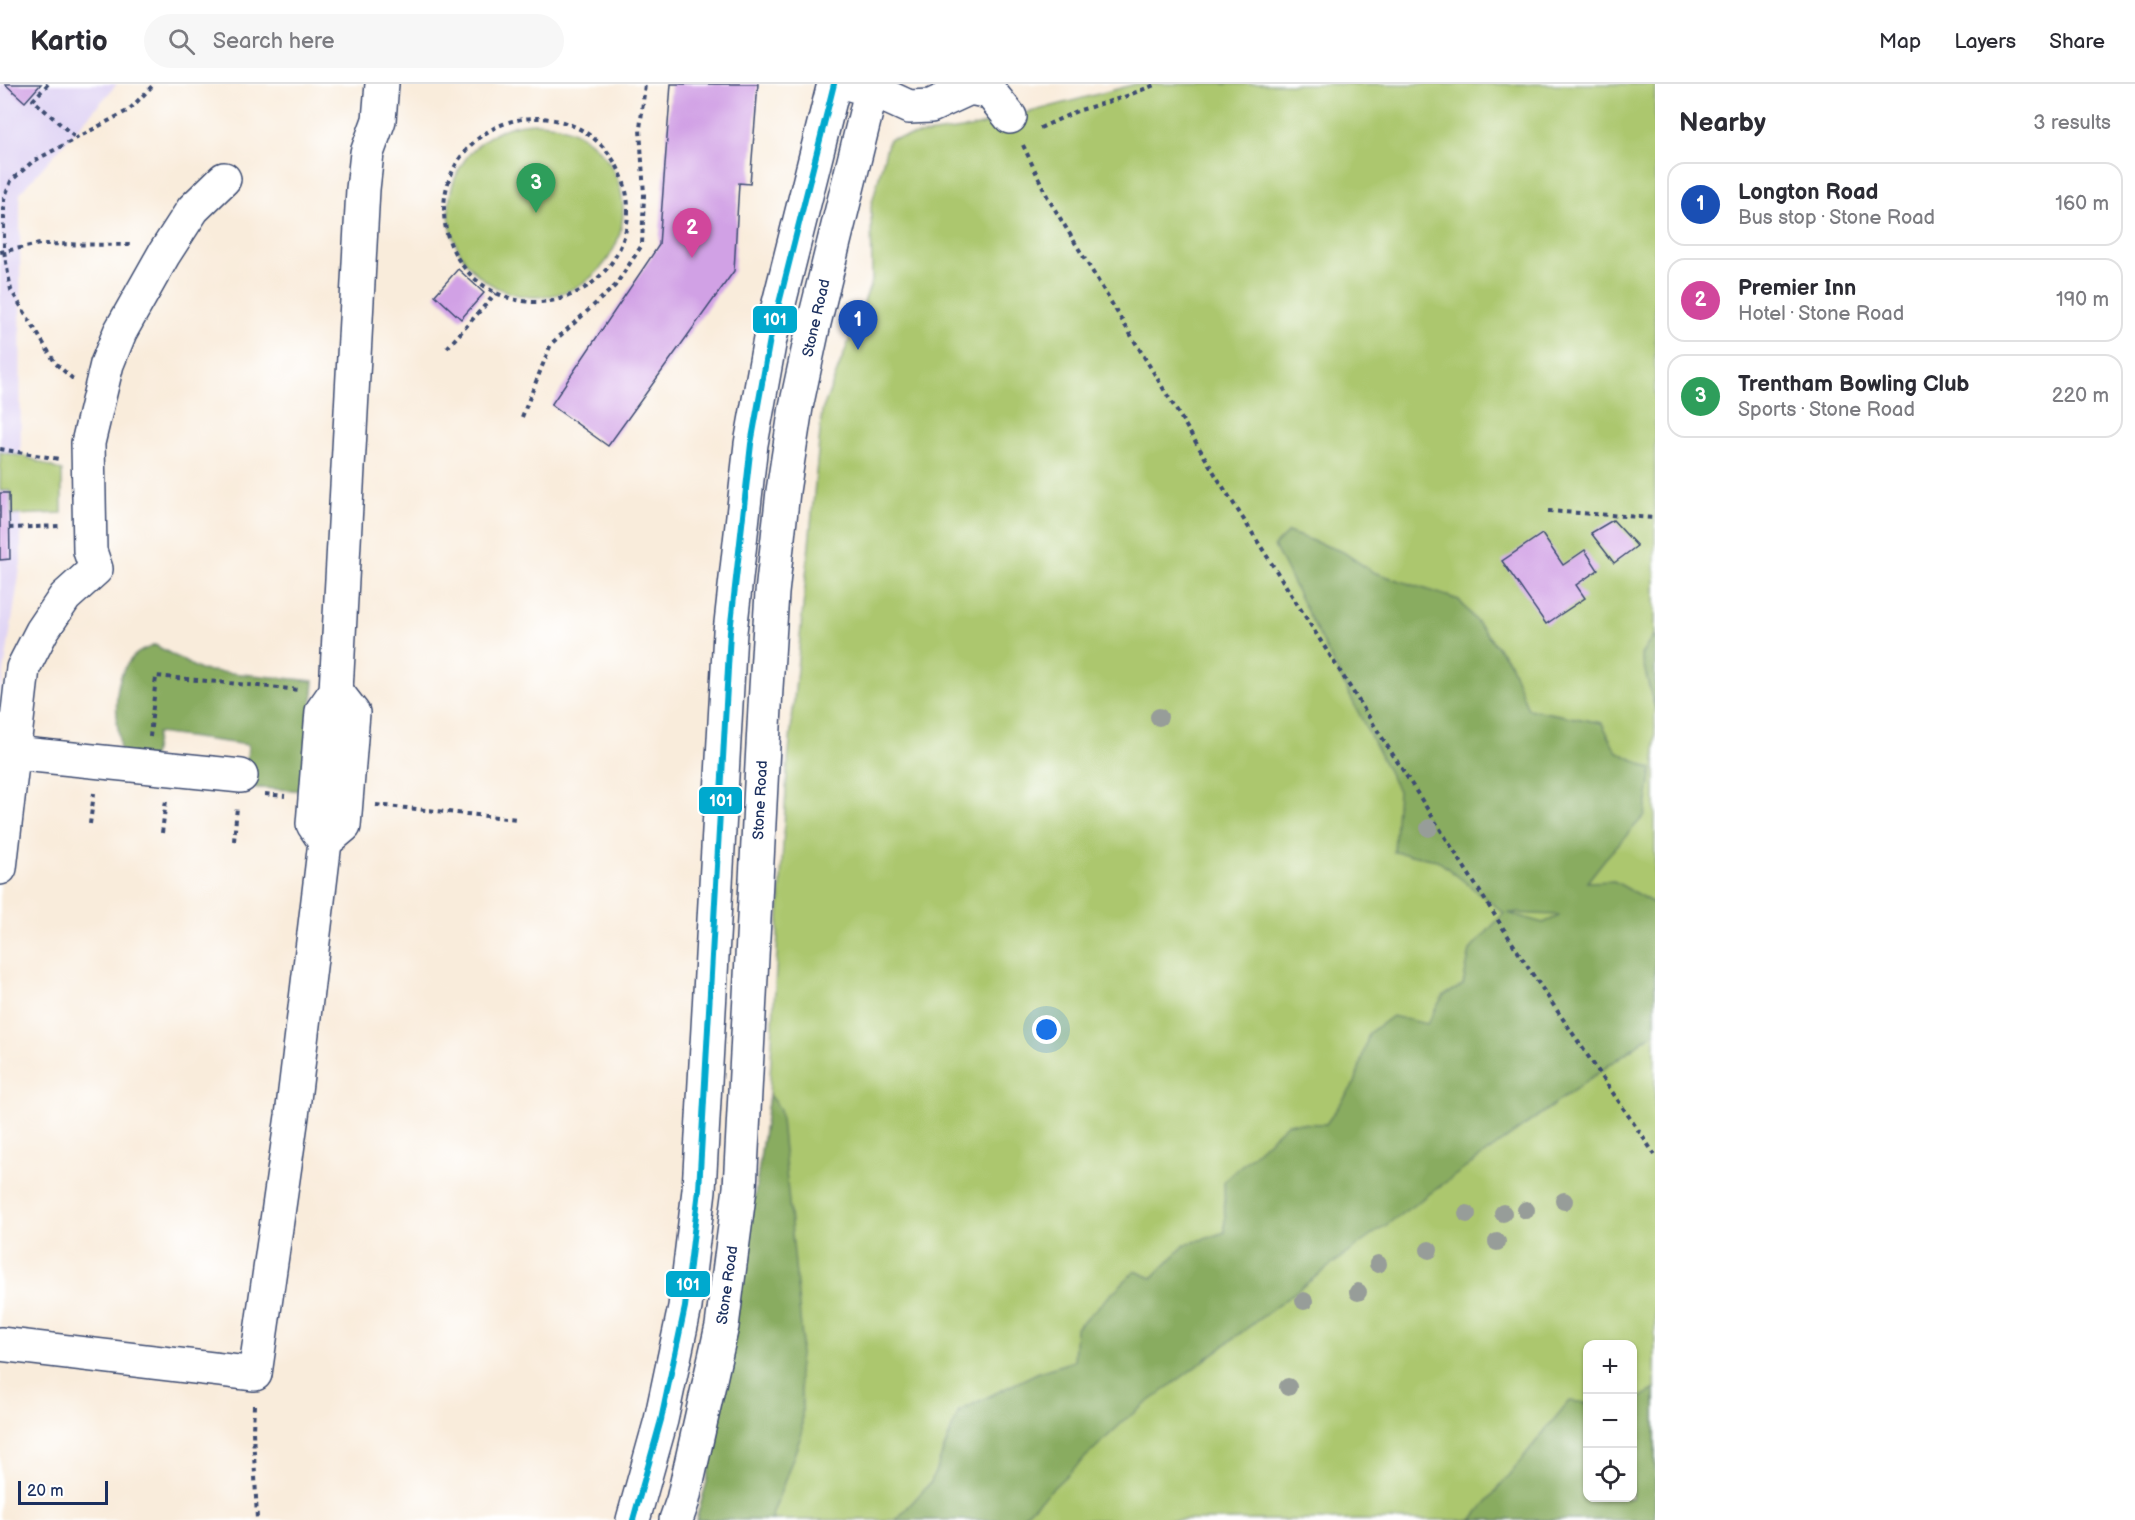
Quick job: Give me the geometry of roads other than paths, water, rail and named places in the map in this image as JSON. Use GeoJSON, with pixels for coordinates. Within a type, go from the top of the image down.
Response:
{"type":"FeatureCollection","features":[{"type":"Feature","properties":{"kind":"main road"},"geometry":{"type":"LineString","coordinates":[[0,1344],[255,1374],[292,1116],[325,842],[344,826],[330,801],[353,713],[321,691],[363,189],[367,153],[379,120],[382,84]]}},
{"type":"Feature","properties":{"kind":"main road"},"geometry":{"type":"LineString","coordinates":[[633,1520],[661,1420],[685,1307],[699,1190],[730,632],[751,444],[770,339],[834,84]]}},
{"type":"Feature","properties":{"kind":"main road"},"geometry":{"type":"LineString","coordinates":[[865,86],[909,107],[930,106],[970,88],[990,92],[1010,117]]}},
{"type":"Feature","properties":{"kind":"main road","name":"Stone Road"},"geometry":{"type":"LineString","coordinates":[[676,1520],[683,1500],[722,1326],[740,1188],[766,688],[772,593],[783,491],[796,407],[865,86]]}},
{"type":"Feature","properties":{"kind":"main road"},"geometry":{"type":"LineString","coordinates":[[0,868],[23,668],[42,631],[65,597],[96,569],[90,551],[88,443],[107,364],[120,332],[164,254],[193,209],[224,179]]}},
{"type":"Feature","properties":{"kind":"main road"},"geometry":{"type":"LineString","coordinates":[[13,753],[147,767],[246,790]]}},
{"type":"Feature","properties":{"kind":"place","name":"Trentham Bowling Club"},"geometry":{"type":"Point","coordinates":[536,213]}},
{"type":"Feature","properties":{"kind":"place","name":"Premier Inn"},"geometry":{"type":"Point","coordinates":[692,258]}},
{"type":"Feature","properties":{"kind":"place","name":"Longton Road"},"geometry":{"type":"Point","coordinates":[858,350]}}]}
